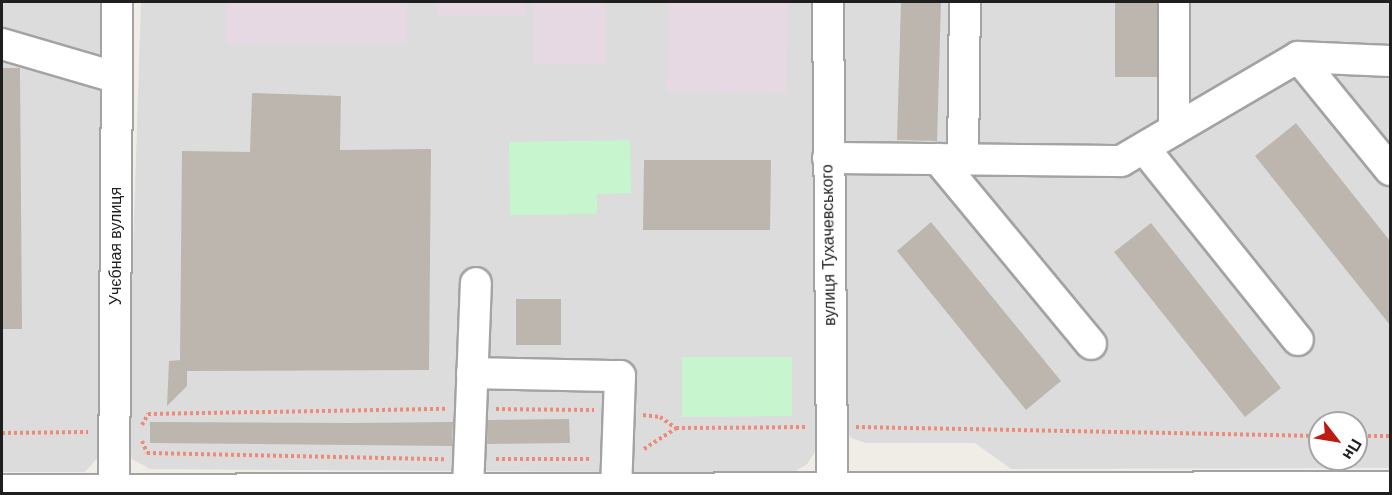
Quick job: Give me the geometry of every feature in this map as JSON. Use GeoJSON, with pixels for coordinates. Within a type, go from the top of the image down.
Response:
{"type":"FeatureCollection","features":[{"type":"Feature","properties":{"kind":"street","name":"Учєбная вулиця"},"geometry":{"type":"LineString","coordinates":[[114,490],[117,432],[115,76],[117,2]]}},
{"type":"Feature","properties":{"kind":"street","name":"вулиця Тухачевського"},"geometry":{"type":"LineString","coordinates":[[828,2],[831,488]]}},
{"type":"Feature","properties":{"kind":"street"},"geometry":{"type":"LineString","coordinates":[[965,2],[951,159],[1091,344]]}},
{"type":"Feature","properties":{"kind":"street"},"geometry":{"type":"LineString","coordinates":[[1174,2],[1174,130]]}},
{"type":"Feature","properties":{"kind":"street"},"geometry":{"type":"LineString","coordinates":[[2,44],[115,76]]}},
{"type":"Feature","properties":{"kind":"street"},"geometry":{"type":"LineString","coordinates":[[828,158],[1121,161],[1298,57],[1390,61]]}},
{"type":"Feature","properties":{"kind":"street"},"geometry":{"type":"LineString","coordinates":[[1298,57],[1390,171]]}},
{"type":"Feature","properties":{"kind":"street"},"geometry":{"type":"LineString","coordinates":[[1144,148],[1298,340]]}},
{"type":"Feature","properties":{"kind":"street"},"geometry":{"type":"LineString","coordinates":[[468,489],[476,283]]}},
{"type":"Feature","properties":{"kind":"street"},"geometry":{"type":"LineString","coordinates":[[472,373],[621,376],[616,489]]}},
{"type":"Feature","properties":{"kind":"street"},"geometry":{"type":"LineString","coordinates":[[2,490],[83,492],[468,489],[779,491],[831,488],[1390,487]]}},
{"type":"Feature","properties":{"kind":"path"},"geometry":{"type":"LineString","coordinates":[[676,428],[660,417],[619,411],[472,408],[148,414],[138,432],[147,453],[469,459],[618,459],[643,450],[676,428],[831,426],[1308,436]]}},
{"type":"Feature","properties":{"kind":"path"},"geometry":{"type":"LineString","coordinates":[[2,433],[117,432]]}},
{"type":"Feature","properties":{"kind":"path"},"geometry":{"type":"LineString","coordinates":[[1368,436],[1390,436]]}},
{"type":"Feature","properties":{"kind":"shaded area"},"geometry":{"type":"Polygon","coordinates":[[[2,2],[108,2],[108,446],[85,472],[2,472],[2,2]]]}},
{"type":"Feature","properties":{"kind":"shaded area"},"geometry":{"type":"Polygon","coordinates":[[[141,2],[817,2],[819,446],[807,464],[792,473],[150,469],[132,459],[127,441],[141,2]]]}},
{"type":"Feature","properties":{"kind":"shaded area"},"geometry":{"type":"Polygon","coordinates":[[[226,2],[407,2],[407,43],[226,44],[226,2]]]}},
{"type":"Feature","properties":{"kind":"shaded area"},"geometry":{"type":"Polygon","coordinates":[[[437,2],[526,2],[526,16],[437,16],[437,2]]]}},
{"type":"Feature","properties":{"kind":"shaded area"},"geometry":{"type":"Polygon","coordinates":[[[533,2],[605,2],[605,64],[533,64],[533,2]]]}},
{"type":"Feature","properties":{"kind":"shaded area"},"geometry":{"type":"Polygon","coordinates":[[[669,2],[788,2],[786,93],[667,91],[669,2]]]}},
{"type":"Feature","properties":{"kind":"shaded area"},"geometry":{"type":"Polygon","coordinates":[[[840,2],[1390,2],[1390,468],[1368,468],[1368,411],[1308,411],[1308,468],[1011,469],[975,443],[866,443],[851,438],[842,420],[840,2]]]}},
{"type":"Feature","properties":{"kind":"green space"},"geometry":{"type":"Polygon","coordinates":[[[630,140],[631,193],[597,194],[597,214],[510,215],[509,142],[630,140]]]}},
{"type":"Feature","properties":{"kind":"green space"},"geometry":{"type":"Polygon","coordinates":[[[682,357],[792,357],[792,416],[682,417],[682,357]]]}},
{"type":"Feature","properties":{"kind":"building"},"geometry":{"type":"Polygon","coordinates":[[[901,2],[941,2],[937,141],[897,140],[901,2]]]}},
{"type":"Feature","properties":{"kind":"building"},"geometry":{"type":"Polygon","coordinates":[[[1115,2],[1157,2],[1157,77],[1115,77],[1115,2]]]}},
{"type":"Feature","properties":{"kind":"building"},"geometry":{"type":"Polygon","coordinates":[[[2,68],[20,68],[22,329],[2,329],[2,68]]]}},
{"type":"Feature","properties":{"kind":"building"},"geometry":{"type":"Polygon","coordinates":[[[252,93],[341,96],[340,150],[431,149],[429,370],[187,371],[187,386],[167,406],[169,361],[180,360],[182,151],[250,152],[252,93]]]}},
{"type":"Feature","properties":{"kind":"building"},"geometry":{"type":"Polygon","coordinates":[[[1296,123],[1390,241],[1390,325],[1255,156],[1296,123]]]}},
{"type":"Feature","properties":{"kind":"building"},"geometry":{"type":"Polygon","coordinates":[[[644,160],[771,160],[770,230],[643,230],[644,160]]]}},
{"type":"Feature","properties":{"kind":"building"},"geometry":{"type":"Polygon","coordinates":[[[931,222],[1061,381],[1026,410],[897,251],[931,222]]]}},
{"type":"Feature","properties":{"kind":"building"},"geometry":{"type":"Polygon","coordinates":[[[1151,223],[1281,388],[1245,417],[1114,252],[1151,223]]]}},
{"type":"Feature","properties":{"kind":"building"},"geometry":{"type":"Polygon","coordinates":[[[516,299],[561,299],[561,345],[516,345],[516,299]]]}},
{"type":"Feature","properties":{"kind":"building"},"geometry":{"type":"Polygon","coordinates":[[[569,419],[570,443],[487,444],[488,420],[569,419]]]}},
{"type":"Feature","properties":{"kind":"building"},"geometry":{"type":"Polygon","coordinates":[[[150,422],[453,422],[452,446],[150,443],[150,422]]]}}]}
